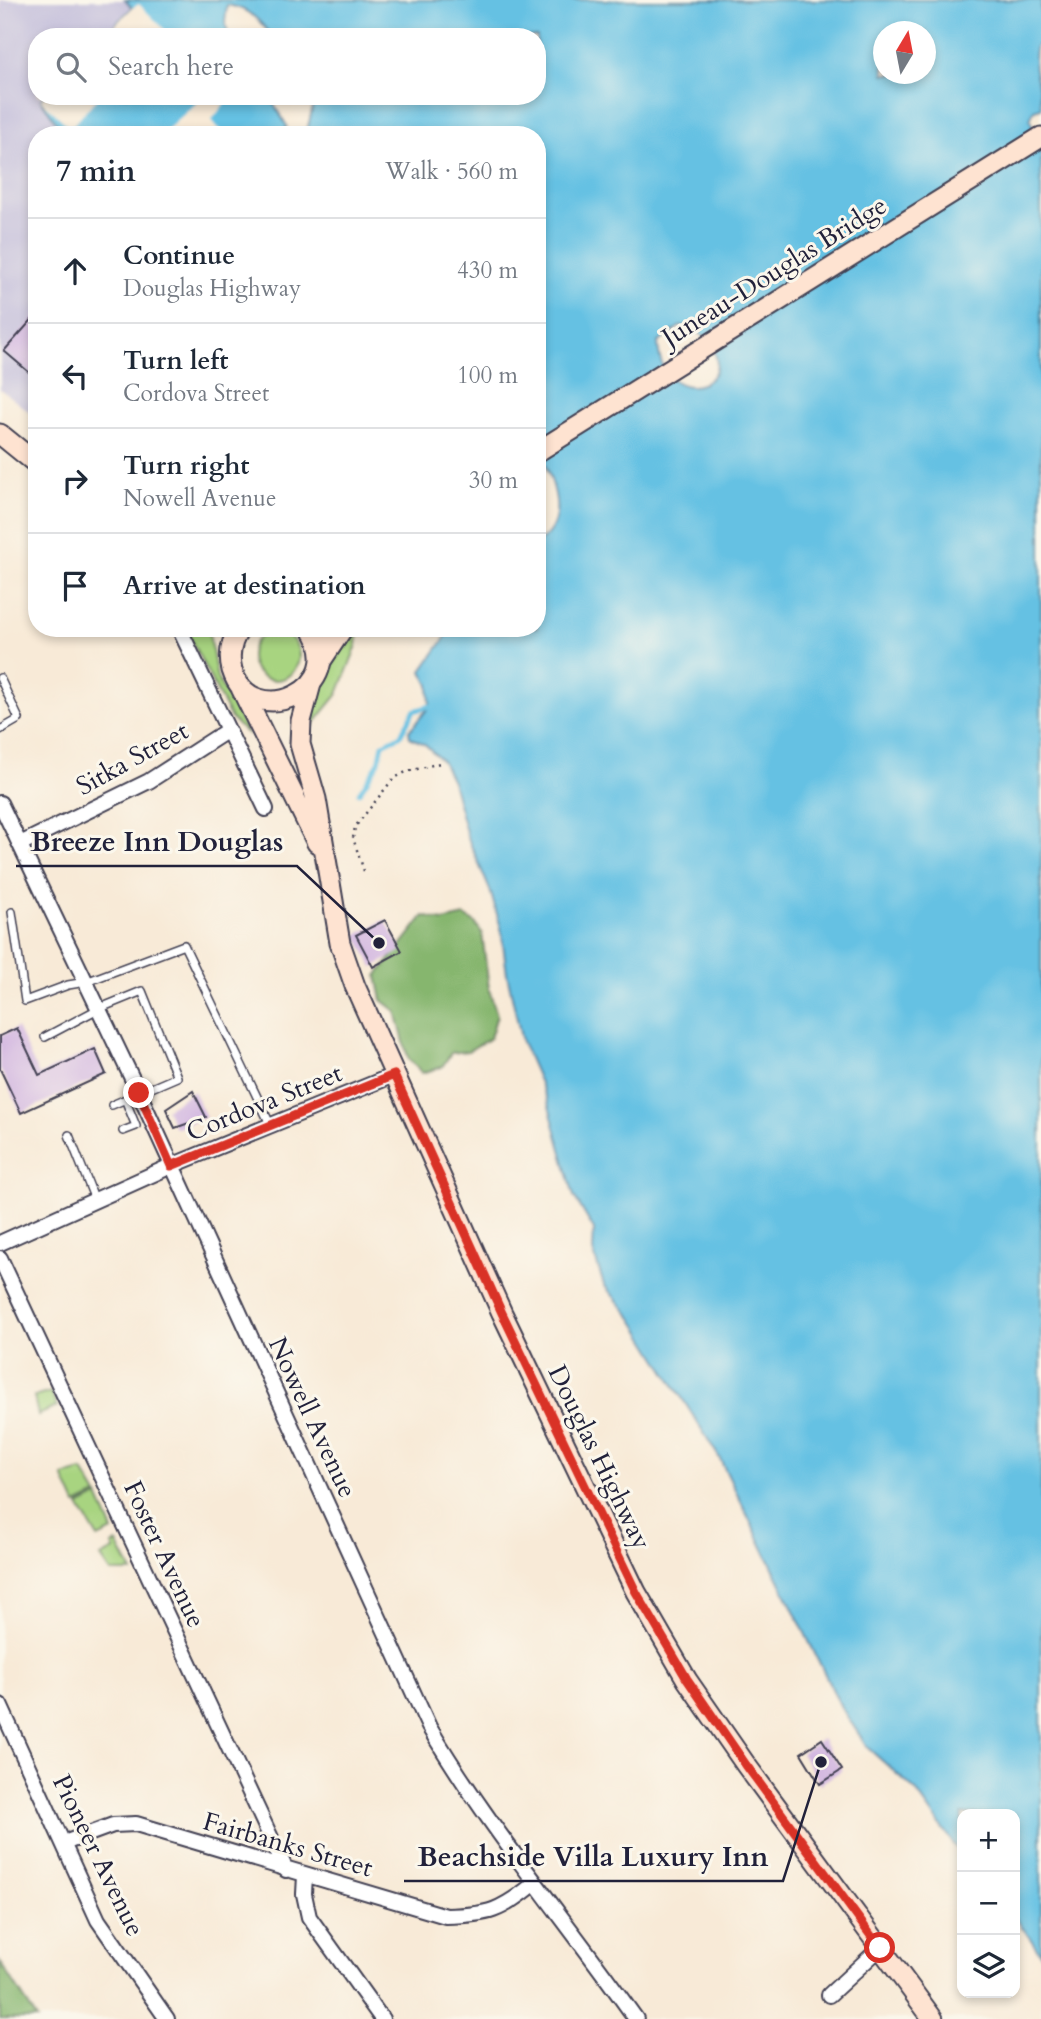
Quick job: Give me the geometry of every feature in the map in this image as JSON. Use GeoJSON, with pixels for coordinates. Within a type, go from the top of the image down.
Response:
{"type":"FeatureCollection","features":[{"type":"Feature","properties":{"kind":"main road","name":"Juneau-Douglas Bridge"},"geometry":{"type":"LineString","coordinates":[[546,446],[1041,137]]}},
{"type":"Feature","properties":{"kind":"main road"},"geometry":{"type":"LineString","coordinates":[[0,433],[28,456]]}},
{"type":"Feature","properties":{"kind":"main road"},"geometry":{"type":"LineString","coordinates":[[227,637],[233,673],[327,863]]}},
{"type":"Feature","properties":{"kind":"main road"},"geometry":{"type":"LineString","coordinates":[[230,648],[236,637]]}},
{"type":"Feature","properties":{"kind":"main road"},"geometry":{"type":"LineString","coordinates":[[315,637],[320,648],[321,661]]}},
{"type":"Feature","properties":{"kind":"main road","name":"Douglas Highway"},"geometry":{"type":"LineString","coordinates":[[337,637],[321,661],[311,684],[301,721],[300,744],[316,799],[340,943],[355,986],[502,1313],[636,1592],[716,1722],[933,2019]]}},
{"type":"Feature","properties":{"kind":"main road"},"geometry":{"type":"LineString","coordinates":[[239,684],[249,693],[275,702],[301,694],[311,684]]}},
{"type":"Feature","properties":{"kind":"street","name":"Sitka Street"},"geometry":{"type":"LineString","coordinates":[[182,637],[266,809]]}},
{"type":"Feature","properties":{"kind":"street","name":"Sitka Street"},"geometry":{"type":"LineString","coordinates":[[20,844],[149,781],[228,730]]}},
{"type":"Feature","properties":{"kind":"street","name":"Nowell Avenue"},"geometry":{"type":"LineString","coordinates":[[0,803],[139,1093],[407,1683],[454,1769],[534,1884],[636,2019]]}},
{"type":"Feature","properties":{"kind":"street","name":"Cordova Street"},"geometry":{"type":"LineString","coordinates":[[0,1243],[171,1166],[394,1075]]}},
{"type":"Feature","properties":{"kind":"street","name":"Foster Avenue"},"geometry":{"type":"LineString","coordinates":[[0,1258],[286,1870]]}},
{"type":"Feature","properties":{"kind":"street","name":"Pioneer Avenue"},"geometry":{"type":"LineString","coordinates":[[0,1705],[111,1943],[167,2019]]}},
{"type":"Feature","properties":{"kind":"street","name":"Fairbanks Street"},"geometry":{"type":"LineString","coordinates":[[64,1843],[113,1825],[135,1824],[446,1916],[477,1916],[507,1907],[534,1884]]}},
{"type":"Feature","properties":{"kind":"street"},"geometry":{"type":"LineString","coordinates":[[305,1875],[304,1894],[309,1917],[382,2019]]}},
{"type":"Feature","properties":{"kind":"street"},"geometry":{"type":"LineString","coordinates":[[829,1995],[880,1948]]}},
{"type":"Feature","properties":{"kind":"lane"},"geometry":{"type":"LineString","coordinates":[[0,678],[19,719],[0,730]]}},
{"type":"Feature","properties":{"kind":"lane"},"geometry":{"type":"LineString","coordinates":[[12,912],[25,1000],[68,985],[86,982],[184,945],[271,1126]]}},
{"type":"Feature","properties":{"kind":"lane"},"geometry":{"type":"LineString","coordinates":[[44,1037],[98,1009],[142,991],[177,1077],[112,1105]]}},
{"type":"Feature","properties":{"kind":"lane"},"geometry":{"type":"LineString","coordinates":[[123,1132],[136,1126],[125,1099]]}},
{"type":"Feature","properties":{"kind":"lane"},"geometry":{"type":"LineString","coordinates":[[69,1135],[95,1200]]}},
{"type":"Feature","properties":{"kind":"path"},"geometry":{"type":"LineString","coordinates":[[364,871],[353,838],[355,827],[393,779],[406,772],[440,763]]}},
{"type":"Feature","properties":{"kind":"shaded area"},"geometry":{"type":"Polygon","coordinates":[[[0,0],[125,0],[132,8],[112,28],[28,28],[28,105],[44,105],[59,126],[28,126],[28,411],[0,389],[0,0]]]}},
{"type":"Feature","properties":{"kind":"green space"},"geometry":{"type":"Polygon","coordinates":[[[190,637],[210,637],[217,678],[249,735],[231,719],[190,637]]]}},
{"type":"Feature","properties":{"kind":"green space"},"geometry":{"type":"Polygon","coordinates":[[[261,637],[289,637],[297,647],[297,665],[292,673],[284,678],[266,678],[258,673],[253,665],[253,647],[261,637]]]}},
{"type":"Feature","properties":{"kind":"green space"},"geometry":{"type":"Polygon","coordinates":[[[346,637],[358,637],[338,694],[312,726],[305,726],[317,685],[346,637]]]}},
{"type":"Feature","properties":{"kind":"green space"},"geometry":{"type":"Polygon","coordinates":[[[424,916],[443,921],[465,916],[475,923],[482,933],[489,989],[497,1015],[490,1038],[468,1051],[451,1053],[442,1067],[422,1073],[408,1058],[396,1011],[382,1000],[377,976],[424,916]]]}},
{"type":"Feature","properties":{"kind":"green space"},"geometry":{"type":"Polygon","coordinates":[[[51,1392],[57,1407],[38,1415],[34,1397],[51,1392]]]}},
{"type":"Feature","properties":{"kind":"green space"},"geometry":{"type":"Polygon","coordinates":[[[83,1471],[97,1495],[76,1505],[63,1476],[83,1471]]]}},
{"type":"Feature","properties":{"kind":"green space"},"geometry":{"type":"Polygon","coordinates":[[[98,1496],[113,1531],[98,1538],[79,1506],[98,1496]]]}},
{"type":"Feature","properties":{"kind":"green space"},"geometry":{"type":"Polygon","coordinates":[[[117,1543],[132,1572],[111,1572],[101,1557],[114,1550],[112,1545],[117,1543]]]}},
{"type":"Feature","properties":{"kind":"green space"},"geometry":{"type":"Polygon","coordinates":[[[0,1961],[37,2019],[0,2019],[0,1961]]]}},
{"type":"Feature","properties":{"kind":"water"},"geometry":{"type":"Polygon","coordinates":[[[125,0],[1041,0],[1041,43],[1036,46],[1034,61],[1041,108],[1034,110],[1030,120],[1041,147],[1041,1954],[1020,1924],[1020,1809],[957,1809],[957,1849],[916,1791],[868,1748],[841,1707],[719,1457],[632,1318],[604,1285],[593,1251],[594,1230],[574,1196],[547,1099],[522,1042],[507,974],[501,928],[490,890],[467,836],[452,781],[442,761],[426,745],[410,737],[409,731],[430,706],[429,685],[422,671],[446,637],[546,637],[546,535],[554,522],[556,510],[552,483],[546,467],[546,126],[308,126],[313,105],[546,105],[546,28],[265,28],[253,16],[227,5],[227,28],[112,28],[132,8],[125,0]],[[690,325],[679,327],[658,343],[664,367],[675,381],[689,386],[703,384],[713,375],[717,361],[710,344],[690,325]]]}},
{"type":"Feature","properties":{"kind":"water"},"geometry":{"type":"Polygon","coordinates":[[[44,105],[274,105],[287,126],[59,126],[44,105]]]}},
{"type":"Feature","properties":{"kind":"pier"},"geometry":{"type":"Polygon","coordinates":[[[139,4],[163,28],[112,28],[139,4]]]}},
{"type":"Feature","properties":{"kind":"pier"},"geometry":{"type":"Polygon","coordinates":[[[46,105],[92,105],[72,126],[68,126],[46,105]]]}},
{"type":"Feature","properties":{"kind":"pier"},"geometry":{"type":"Polygon","coordinates":[[[194,105],[223,105],[212,120],[217,126],[171,126],[194,105]]]}},
{"type":"Feature","properties":{"kind":"building"},"geometry":{"type":"Polygon","coordinates":[[[28,324],[28,371],[4,351],[28,324]]]}},
{"type":"Feature","properties":{"kind":"building"},"geometry":{"type":"Polygon","coordinates":[[[385,920],[402,951],[373,967],[356,935],[385,920]]]}},
{"type":"Feature","properties":{"kind":"building"},"geometry":{"type":"Polygon","coordinates":[[[17,1028],[39,1075],[95,1049],[106,1074],[21,1113],[0,1069],[0,1036],[17,1028]]]}},
{"type":"Feature","properties":{"kind":"building"},"geometry":{"type":"Polygon","coordinates":[[[193,1091],[206,1117],[175,1128],[166,1109],[193,1091]]]}},
{"type":"Feature","properties":{"kind":"building"},"geometry":{"type":"Polygon","coordinates":[[[822,1739],[842,1770],[820,1784],[801,1753],[822,1739]]]}},
{"type":"Feature","properties":{"kind":"waterway"},"geometry":{"type":"LineString","coordinates":[[359,793],[379,762],[383,744],[400,736],[414,711],[430,706]]}},
{"type":"Feature","properties":{"kind":"place","name":"Breeze Inn Douglas"},"geometry":{"type":"Point","coordinates":[379,943]}},
{"type":"Feature","properties":{"kind":"place","name":"Beachside Villa Luxury Inn"},"geometry":{"type":"Point","coordinates":[821,1762]}},
{"type":"Feature","properties":{"kind":"route"},"geometry":{"type":"LineString","coordinates":[[139,1093],[171,1166],[394,1075],[598,1518],[660,1636],[746,1765],[880,1948]]}}]}
